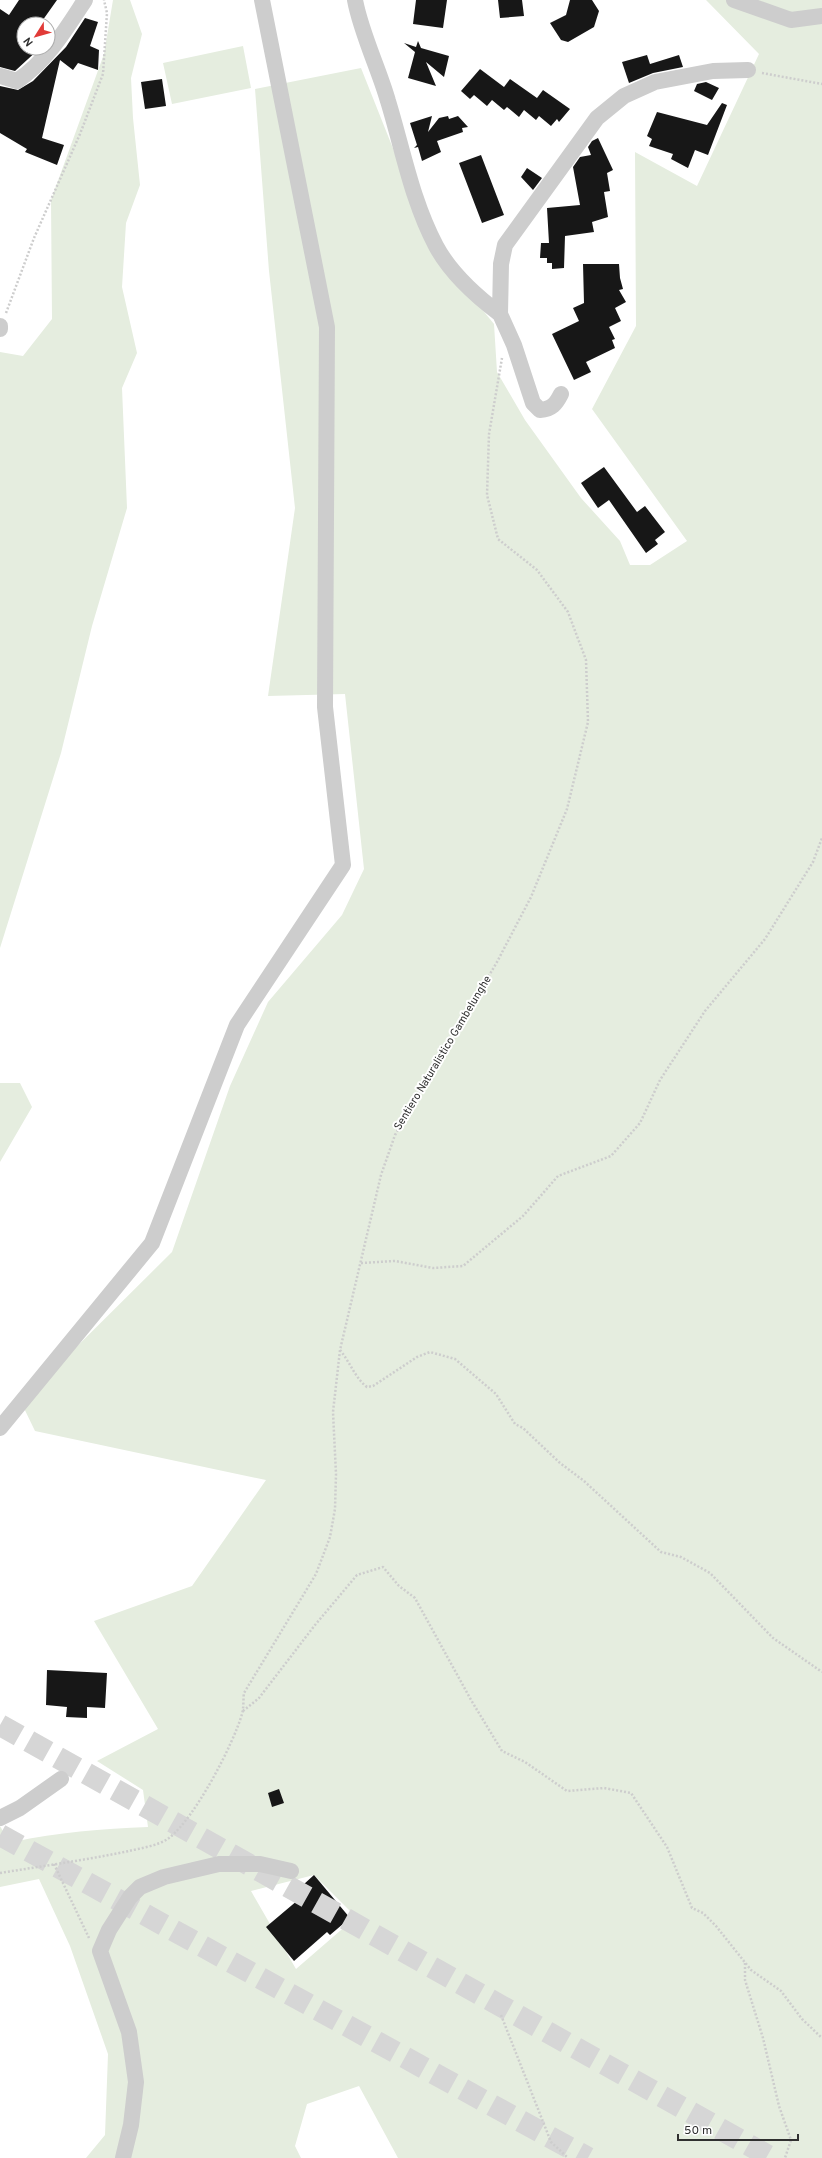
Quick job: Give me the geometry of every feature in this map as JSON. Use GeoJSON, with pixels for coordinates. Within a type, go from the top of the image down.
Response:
{"type":"FeatureCollection","features":[{"type":"Feature","properties":{"kind":"street"},"geometry":{"type":"LineString","coordinates":[[0,76],[17,81],[27,75],[53,48],[85,0]]}},
{"type":"Feature","properties":{"kind":"street"},"geometry":{"type":"LineString","coordinates":[[0,1428],[152,1243],[237,1025],[343,865],[325,707],[327,327],[262,0]]}},
{"type":"Feature","properties":{"kind":"street"},"geometry":{"type":"LineString","coordinates":[[355,0],[388,101],[413,191],[436,246],[457,276],[480,299],[500,314]]}},
{"type":"Feature","properties":{"kind":"street"},"geometry":{"type":"LineString","coordinates":[[734,0],[791,20],[822,16]]}},
{"type":"Feature","properties":{"kind":"street"},"geometry":{"type":"LineString","coordinates":[[561,394],[556,404],[549,409],[540,410],[533,403],[514,345],[500,314],[501,264],[505,245],[597,118],[624,96],[655,82],[713,71],[748,70]]}},
{"type":"Feature","properties":{"kind":"street"},"geometry":{"type":"LineString","coordinates":[[0,1818],[20,1808],[61,1779]]}},
{"type":"Feature","properties":{"kind":"street"},"geometry":{"type":"LineString","coordinates":[[123,2158],[131,2125],[136,2082],[129,2032],[100,1951],[109,1930],[130,1897],[140,1887],[164,1877],[219,1864],[260,1864],[291,1871]]}},
{"type":"Feature","properties":{"kind":"path"},"geometry":{"type":"LineString","coordinates":[[0,327],[34,238],[80,134],[103,74],[107,13],[104,0]]}},
{"type":"Feature","properties":{"kind":"path"},"geometry":{"type":"LineString","coordinates":[[748,70],[822,84]]}},
{"type":"Feature","properties":{"kind":"path","name":"Sentiero Naturalistico Gambelunghe"},"geometry":{"type":"LineString","coordinates":[[0,1873],[107,1856],[146,1847],[168,1838],[196,1809],[234,1736],[243,1712],[242,1704],[244,1693],[316,1574],[330,1537],[335,1509],[336,1474],[333,1412],[340,1350],[381,1176],[395,1135],[497,962],[531,897],[567,809],[588,722],[586,660],[568,612],[537,570],[498,539],[487,495],[489,434],[503,350]]}},
{"type":"Feature","properties":{"kind":"path"},"geometry":{"type":"LineString","coordinates":[[361,1264],[395,1261],[433,1268],[464,1266],[523,1216],[558,1176],[611,1156],[640,1123],[660,1080],[705,1011],[765,939],[813,862],[822,838]]}},
{"type":"Feature","properties":{"kind":"path"},"geometry":{"type":"LineString","coordinates":[[340,1350],[351,1364],[359,1381],[368,1388],[417,1357],[430,1352],[455,1359],[496,1394],[515,1424],[524,1428],[560,1463],[584,1482],[661,1552],[681,1556],[710,1573],[773,1638],[822,1672]]}},
{"type":"Feature","properties":{"kind":"path"},"geometry":{"type":"LineString","coordinates":[[243,1712],[259,1698],[315,1625],[357,1575],[383,1567],[399,1586],[416,1598],[471,1700],[502,1751],[525,1762],[567,1791],[604,1788],[631,1793],[667,1847],[692,1908],[703,1913],[716,1926],[751,1970],[781,1991],[802,2019],[822,2038]]}},
{"type":"Feature","properties":{"kind":"path"},"geometry":{"type":"LineString","coordinates":[[54,1864],[89,1938],[100,1951]]}},
{"type":"Feature","properties":{"kind":"path"},"geometry":{"type":"LineString","coordinates":[[745,1962],[744,1980],[763,2038],[779,2106],[791,2140],[785,2158]]}},
{"type":"Feature","properties":{"kind":"path"},"geometry":{"type":"LineString","coordinates":[[501,2015],[551,2142],[568,2158]]}},
{"type":"Feature","properties":{"kind":"shaded area"},"geometry":{"type":"Polygon","coordinates":[[[113,0],[130,0],[142,34],[131,78],[133,118],[140,185],[126,223],[122,287],[137,353],[122,388],[127,508],[92,626],[61,753],[0,948],[0,352],[23,356],[52,319],[51,200],[104,54],[113,0]]]}},
{"type":"Feature","properties":{"kind":"shaded area"},"geometry":{"type":"Polygon","coordinates":[[[706,0],[822,0],[822,2158],[398,2158],[359,2086],[307,2104],[295,2146],[301,2158],[86,2158],[105,2135],[108,2054],[70,1946],[39,1879],[0,1887],[0,1826],[8,1840],[13,1842],[80,1832],[148,1827],[143,1790],[97,1761],[158,1729],[94,1621],[192,1586],[266,1480],[35,1431],[21,1402],[172,1252],[230,1086],[268,1002],[342,915],[364,869],[345,694],[268,696],[295,508],[269,271],[255,89],[361,68],[433,249],[494,324],[497,372],[525,420],[581,498],[620,541],[630,565],[650,565],[687,541],[592,409],[636,326],[635,152],[697,186],[759,54],[706,0]],[[314,1875],[251,1891],[296,1969],[356,1917],[314,1875]]]}},
{"type":"Feature","properties":{"kind":"shaded area"},"geometry":{"type":"Polygon","coordinates":[[[243,46],[251,88],[172,104],[163,63],[243,46]]]}},
{"type":"Feature","properties":{"kind":"shaded area"},"geometry":{"type":"Polygon","coordinates":[[[0,1083],[20,1083],[32,1107],[0,1162],[0,1083]]]}},
{"type":"Feature","properties":{"kind":"building"},"geometry":{"type":"Polygon","coordinates":[[[19,0],[57,0],[46,16],[16,16],[16,56],[31,56],[15,71],[0,67],[0,9],[9,15],[19,0]]]}},
{"type":"Feature","properties":{"kind":"building"},"geometry":{"type":"Polygon","coordinates":[[[416,0],[447,0],[443,28],[413,24],[416,0]]]}},
{"type":"Feature","properties":{"kind":"building"},"geometry":{"type":"Polygon","coordinates":[[[498,0],[522,0],[524,16],[500,18],[498,0]]]}},
{"type":"Feature","properties":{"kind":"building"},"geometry":{"type":"Polygon","coordinates":[[[570,0],[592,0],[599,11],[594,27],[568,42],[561,40],[550,23],[566,15],[570,0]]]}},
{"type":"Feature","properties":{"kind":"building"},"geometry":{"type":"Polygon","coordinates":[[[85,18],[98,22],[90,46],[99,50],[98,70],[78,63],[73,70],[60,60],[42,138],[64,145],[57,165],[25,152],[27,149],[0,133],[0,86],[18,90],[33,81],[66,47],[85,18]]]}},
{"type":"Feature","properties":{"kind":"building"},"geometry":{"type":"Polygon","coordinates":[[[418,41],[421,48],[449,56],[444,77],[426,62],[436,86],[408,78],[415,52],[404,43],[416,47],[418,41]]]}},
{"type":"Feature","properties":{"kind":"building"},"geometry":{"type":"Polygon","coordinates":[[[647,55],[650,64],[679,55],[683,67],[653,73],[629,83],[622,62],[647,55]]]}},
{"type":"Feature","properties":{"kind":"building"},"geometry":{"type":"Polygon","coordinates":[[[480,69],[504,87],[510,79],[537,98],[543,90],[570,109],[559,122],[557,119],[551,126],[539,116],[536,120],[524,110],[519,117],[507,107],[504,110],[492,100],[487,106],[474,95],[470,99],[461,91],[480,69]]]}},
{"type":"Feature","properties":{"kind":"building"},"geometry":{"type":"Polygon","coordinates":[[[162,79],[166,106],[145,109],[141,82],[162,79]]]}},
{"type":"Feature","properties":{"kind":"building"},"geometry":{"type":"Polygon","coordinates":[[[706,82],[719,88],[712,100],[694,91],[697,84],[706,82]]]}},
{"type":"Feature","properties":{"kind":"building"},"geometry":{"type":"Polygon","coordinates":[[[722,103],[727,105],[708,155],[695,150],[688,168],[671,159],[673,154],[649,146],[652,139],[647,136],[657,112],[707,125],[722,103]]]}},
{"type":"Feature","properties":{"kind":"building"},"geometry":{"type":"Polygon","coordinates":[[[432,116],[428,132],[439,118],[448,116],[449,119],[458,116],[468,127],[462,128],[463,132],[437,141],[441,152],[422,161],[418,147],[414,148],[417,145],[410,123],[432,116]]]}},
{"type":"Feature","properties":{"kind":"building"},"geometry":{"type":"Polygon","coordinates":[[[598,138],[613,170],[607,173],[610,191],[604,192],[608,217],[592,222],[594,232],[565,236],[564,268],[552,269],[552,263],[547,263],[547,258],[540,258],[541,243],[549,243],[547,208],[580,205],[573,167],[580,157],[591,155],[588,147],[592,141],[598,138]]]}},
{"type":"Feature","properties":{"kind":"building"},"geometry":{"type":"Polygon","coordinates":[[[481,155],[504,215],[482,223],[459,163],[481,155]]]}},
{"type":"Feature","properties":{"kind":"building"},"geometry":{"type":"Polygon","coordinates":[[[527,168],[542,178],[533,190],[521,177],[527,168]]]}},
{"type":"Feature","properties":{"kind":"building"},"geometry":{"type":"Polygon","coordinates":[[[583,264],[619,264],[620,278],[623,289],[619,290],[626,302],[615,308],[621,321],[609,327],[615,339],[612,340],[615,348],[586,362],[591,372],[574,380],[552,334],[579,321],[573,308],[584,303],[583,264]]]}},
{"type":"Feature","properties":{"kind":"building"},"geometry":{"type":"Polygon","coordinates":[[[604,467],[637,512],[645,506],[665,532],[655,540],[658,544],[646,553],[609,500],[598,508],[581,483],[604,467]]]}},
{"type":"Feature","properties":{"kind":"building"},"geometry":{"type":"Polygon","coordinates":[[[47,1670],[107,1673],[105,1708],[87,1707],[87,1718],[66,1717],[67,1707],[46,1705],[47,1670]]]}},
{"type":"Feature","properties":{"kind":"building"},"geometry":{"type":"Polygon","coordinates":[[[279,1789],[284,1803],[272,1807],[268,1793],[279,1789]]]}},
{"type":"Feature","properties":{"kind":"building"},"geometry":{"type":"Polygon","coordinates":[[[314,1875],[350,1918],[330,1935],[327,1932],[294,1961],[266,1927],[298,1900],[293,1894],[314,1875]]]}},
{"type":"Feature","properties":{"kind":"tunnel"},"geometry":{"type":"LineString","coordinates":[[0,1725],[772,2158]]}},
{"type":"Feature","properties":{"kind":"tunnel"},"geometry":{"type":"LineString","coordinates":[[0,1835],[588,2158]]}}]}
